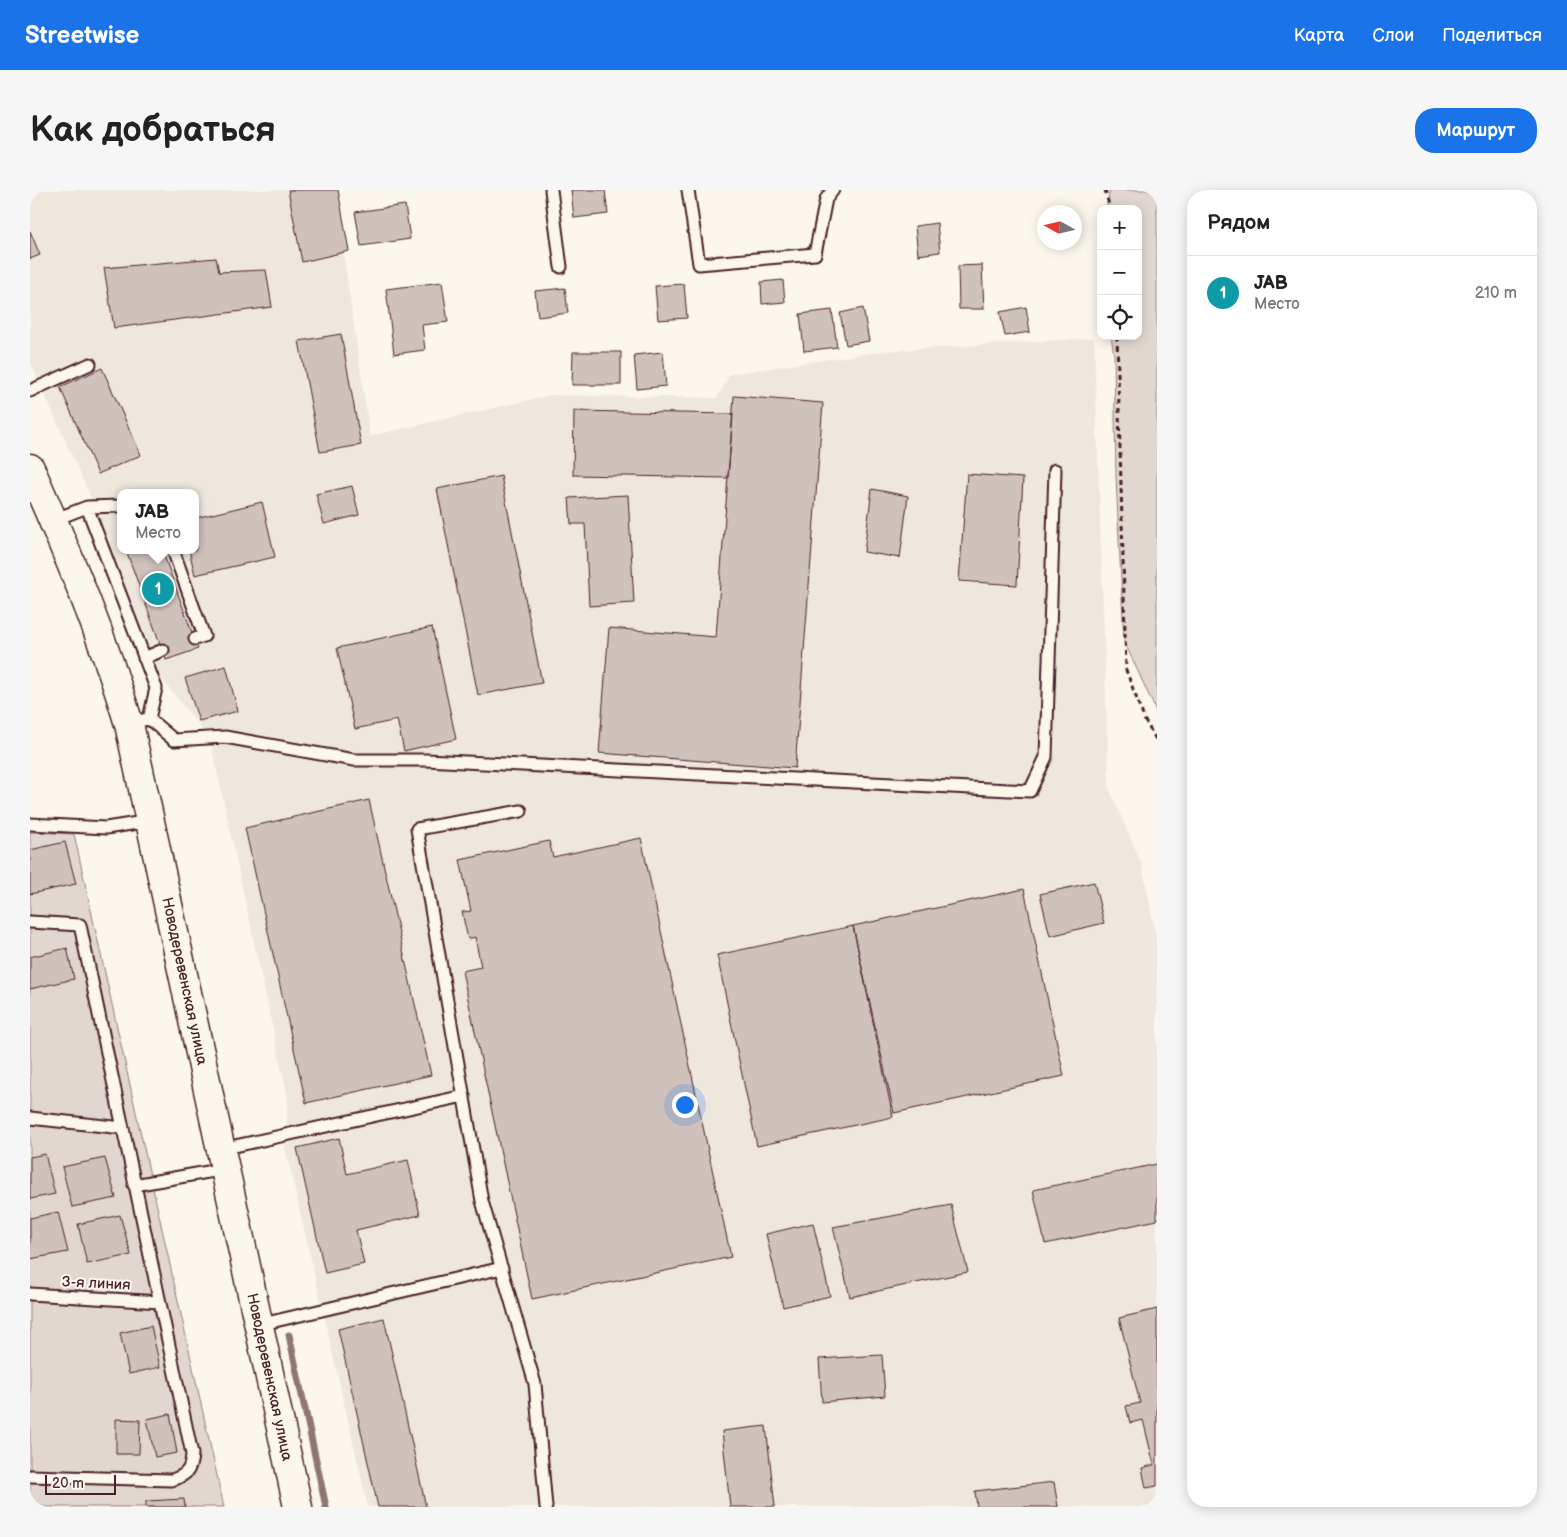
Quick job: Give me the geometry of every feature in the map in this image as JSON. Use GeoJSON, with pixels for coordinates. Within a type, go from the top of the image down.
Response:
{"type":"FeatureCollection","features":[{"type":"Feature","properties":{"kind":"main road","name":"Новодеревенская улица"},"geometry":{"type":"LineString","coordinates":[[30,468],[95,621],[114,673],[139,721],[151,820],[298,1507]]}},
{"type":"Feature","properties":{"kind":"lane"},"geometry":{"type":"LineString","coordinates":[[551,190],[560,267]]}},
{"type":"Feature","properties":{"kind":"lane"},"geometry":{"type":"LineString","coordinates":[[688,190],[699,264],[814,254],[826,199],[833,190]]}},
{"type":"Feature","properties":{"kind":"lane"},"geometry":{"type":"LineString","coordinates":[[30,391],[90,364]]}},
{"type":"Feature","properties":{"kind":"lane"},"geometry":{"type":"LineString","coordinates":[[87,507],[156,688],[139,721],[174,740],[225,737],[354,760],[426,760],[1030,791],[1046,756],[1055,470]]}},
{"type":"Feature","properties":{"kind":"lane"},"geometry":{"type":"LineString","coordinates":[[53,520],[87,507],[117,506]]}},
{"type":"Feature","properties":{"kind":"lane"},"geometry":{"type":"LineString","coordinates":[[174,554],[204,636],[194,639]]}},
{"type":"Feature","properties":{"kind":"lane"},"geometry":{"type":"LineString","coordinates":[[144,658],[163,650]]}},
{"type":"Feature","properties":{"kind":"lane"},"geometry":{"type":"LineString","coordinates":[[521,811],[417,829],[482,1200],[535,1384],[546,1507]]}},
{"type":"Feature","properties":{"kind":"lane"},"geometry":{"type":"LineString","coordinates":[[30,824],[106,828],[151,820]]}},
{"type":"Feature","properties":{"kind":"lane"},"geometry":{"type":"LineString","coordinates":[[30,922],[80,925],[192,1454],[191,1468],[184,1477],[172,1480],[30,1476]]}},
{"type":"Feature","properties":{"kind":"lane"},"geometry":{"type":"LineString","coordinates":[[134,1185],[223,1159],[464,1096]]}},
{"type":"Feature","properties":{"kind":"lane"},"geometry":{"type":"LineString","coordinates":[[30,1118],[122,1128]]}},
{"type":"Feature","properties":{"kind":"lane"},"geometry":{"type":"LineString","coordinates":[[258,1325],[502,1268]]}},
{"type":"Feature","properties":{"kind":"lane","name":"3-я линия"},"geometry":{"type":"LineString","coordinates":[[30,1294],[160,1302]]}},
{"type":"Feature","properties":{"kind":"path"},"geometry":{"type":"LineString","coordinates":[[1105,190],[1109,205]]}},
{"type":"Feature","properties":{"kind":"path"},"geometry":{"type":"LineString","coordinates":[[1117,340],[1126,670],[1145,721],[1157,741]]}},
{"type":"Feature","properties":{"kind":"path"},"geometry":{"type":"LineString","coordinates":[[1151,730],[1157,730]]}},
{"type":"Feature","properties":{"kind":"shaded area"},"geometry":{"type":"Polygon","coordinates":[[[30,190],[334,190],[370,436],[552,395],[717,398],[730,374],[884,351],[1094,338],[1109,788],[1142,865],[1157,941],[1157,1507],[368,1507],[285,1147],[288,1098],[210,739],[159,676],[90,496],[30,361],[30,190]]]}},
{"type":"Feature","properties":{"kind":"shaded area"},"geometry":{"type":"Polygon","coordinates":[[[1110,190],[1157,190],[1157,713],[1124,641],[1116,477],[1114,355],[1112,340],[1142,340],[1142,205],[1107,205],[1110,190]]]}},
{"type":"Feature","properties":{"kind":"shaded area"},"geometry":{"type":"Polygon","coordinates":[[[30,832],[74,834],[224,1507],[30,1507],[30,832]]]}},
{"type":"Feature","properties":{"kind":"building"},"geometry":{"type":"Polygon","coordinates":[[[288,190],[338,190],[349,251],[302,262],[288,190]]]}},
{"type":"Feature","properties":{"kind":"building"},"geometry":{"type":"Polygon","coordinates":[[[571,190],[605,190],[608,214],[574,218],[571,190]]]}},
{"type":"Feature","properties":{"kind":"building"},"geometry":{"type":"Polygon","coordinates":[[[405,205],[410,239],[361,246],[355,212],[405,205]]]}},
{"type":"Feature","properties":{"kind":"building"},"geometry":{"type":"Polygon","coordinates":[[[937,223],[940,252],[918,255],[915,226],[937,223]]]}},
{"type":"Feature","properties":{"kind":"building"},"geometry":{"type":"Polygon","coordinates":[[[30,231],[40,255],[30,259],[30,231]]]}},
{"type":"Feature","properties":{"kind":"building"},"geometry":{"type":"Polygon","coordinates":[[[216,258],[219,272],[266,270],[272,307],[114,328],[104,268],[216,258]]]}},
{"type":"Feature","properties":{"kind":"building"},"geometry":{"type":"Polygon","coordinates":[[[982,265],[984,309],[959,309],[958,266],[982,265]]]}},
{"type":"Feature","properties":{"kind":"building"},"geometry":{"type":"Polygon","coordinates":[[[783,280],[785,302],[762,304],[761,282],[783,280]]]}},
{"type":"Feature","properties":{"kind":"building"},"geometry":{"type":"Polygon","coordinates":[[[442,282],[448,322],[422,325],[425,350],[394,354],[386,289],[442,282]]]}},
{"type":"Feature","properties":{"kind":"building"},"geometry":{"type":"Polygon","coordinates":[[[684,284],[687,318],[658,320],[655,286],[684,284]]]}},
{"type":"Feature","properties":{"kind":"building"},"geometry":{"type":"Polygon","coordinates":[[[565,288],[568,313],[538,317],[535,291],[565,288]]]}},
{"type":"Feature","properties":{"kind":"building"},"geometry":{"type":"Polygon","coordinates":[[[1026,307],[1030,332],[1005,336],[1000,312],[1026,307]]]}},
{"type":"Feature","properties":{"kind":"building"},"geometry":{"type":"Polygon","coordinates":[[[863,308],[869,341],[846,345],[840,313],[863,308]]]}},
{"type":"Feature","properties":{"kind":"building"},"geometry":{"type":"Polygon","coordinates":[[[832,310],[837,347],[804,351],[800,314],[832,310]]]}},
{"type":"Feature","properties":{"kind":"building"},"geometry":{"type":"Polygon","coordinates":[[[341,334],[361,445],[320,452],[299,341],[341,334]]]}},
{"type":"Feature","properties":{"kind":"building"},"geometry":{"type":"Polygon","coordinates":[[[573,352],[621,352],[621,385],[572,385],[573,352]]]}},
{"type":"Feature","properties":{"kind":"building"},"geometry":{"type":"Polygon","coordinates":[[[663,352],[666,386],[637,389],[634,355],[663,352]]]}},
{"type":"Feature","properties":{"kind":"building"},"geometry":{"type":"Polygon","coordinates":[[[102,368],[141,455],[98,474],[60,387],[102,368]]]}},
{"type":"Feature","properties":{"kind":"building"},"geometry":{"type":"Polygon","coordinates":[[[734,396],[823,403],[795,768],[599,753],[609,628],[716,637],[734,396]]]}},
{"type":"Feature","properties":{"kind":"building"},"geometry":{"type":"Polygon","coordinates":[[[574,411],[733,414],[728,478],[573,475],[574,411]]]}},
{"type":"Feature","properties":{"kind":"building"},"geometry":{"type":"Polygon","coordinates":[[[967,474],[1023,478],[1017,585],[959,581],[967,474]]]}},
{"type":"Feature","properties":{"kind":"building"},"geometry":{"type":"Polygon","coordinates":[[[501,476],[542,683],[478,695],[437,489],[501,476]]]}},
{"type":"Feature","properties":{"kind":"building"},"geometry":{"type":"Polygon","coordinates":[[[352,486],[359,515],[324,524],[316,494],[352,486]]]}},
{"type":"Feature","properties":{"kind":"building"},"geometry":{"type":"Polygon","coordinates":[[[872,489],[908,496],[900,558],[864,552],[872,489]]]}},
{"type":"Feature","properties":{"kind":"building"},"geometry":{"type":"Polygon","coordinates":[[[628,495],[634,603],[589,606],[585,524],[571,524],[569,498],[628,495]]]}},
{"type":"Feature","properties":{"kind":"building"},"geometry":{"type":"Polygon","coordinates":[[[262,502],[275,557],[195,575],[190,554],[199,554],[199,517],[262,502]]]}},
{"type":"Feature","properties":{"kind":"building"},"geometry":{"type":"Polygon","coordinates":[[[127,554],[163,554],[198,649],[166,660],[127,554]]]}},
{"type":"Feature","properties":{"kind":"building"},"geometry":{"type":"Polygon","coordinates":[[[432,627],[456,739],[404,751],[397,720],[355,729],[337,648],[432,627]]]}},
{"type":"Feature","properties":{"kind":"building"},"geometry":{"type":"Polygon","coordinates":[[[226,666],[238,711],[199,721],[185,678],[226,666]]]}},
{"type":"Feature","properties":{"kind":"building"},"geometry":{"type":"Polygon","coordinates":[[[369,800],[431,1075],[306,1103],[245,828],[369,800]]]}},
{"type":"Feature","properties":{"kind":"building"},"geometry":{"type":"Polygon","coordinates":[[[641,838],[731,1257],[532,1299],[462,971],[481,967],[475,937],[468,939],[462,912],[471,911],[460,860],[549,841],[553,857],[641,838]]]}},
{"type":"Feature","properties":{"kind":"building"},"geometry":{"type":"Polygon","coordinates":[[[65,842],[76,884],[30,894],[30,850],[65,842]]]}},
{"type":"Feature","properties":{"kind":"building"},"geometry":{"type":"Polygon","coordinates":[[[1094,882],[1104,923],[1050,936],[1040,894],[1094,882]]]}},
{"type":"Feature","properties":{"kind":"building"},"geometry":{"type":"Polygon","coordinates":[[[1024,889],[1064,1076],[894,1113],[853,926],[1024,889]]]}},
{"type":"Feature","properties":{"kind":"building"},"geometry":{"type":"Polygon","coordinates":[[[853,926],[893,1117],[757,1146],[717,955],[853,926]]]}},
{"type":"Feature","properties":{"kind":"building"},"geometry":{"type":"Polygon","coordinates":[[[67,948],[74,979],[30,989],[30,957],[67,948]]]}},
{"type":"Feature","properties":{"kind":"building"},"geometry":{"type":"Polygon","coordinates":[[[339,1138],[347,1174],[408,1160],[420,1215],[356,1230],[364,1264],[325,1273],[297,1148],[339,1138]]]}},
{"type":"Feature","properties":{"kind":"building"},"geometry":{"type":"Polygon","coordinates":[[[45,1154],[55,1194],[30,1199],[30,1157],[45,1154]]]}},
{"type":"Feature","properties":{"kind":"building"},"geometry":{"type":"Polygon","coordinates":[[[105,1158],[116,1198],[72,1207],[62,1167],[105,1158]]]}},
{"type":"Feature","properties":{"kind":"building"},"geometry":{"type":"Polygon","coordinates":[[[1157,1164],[1157,1220],[1045,1244],[1033,1190],[1157,1164]]]}},
{"type":"Feature","properties":{"kind":"building"},"geometry":{"type":"Polygon","coordinates":[[[951,1205],[968,1272],[850,1297],[833,1227],[951,1205]]]}},
{"type":"Feature","properties":{"kind":"building"},"geometry":{"type":"Polygon","coordinates":[[[58,1212],[68,1252],[30,1259],[30,1218],[58,1212]]]}},
{"type":"Feature","properties":{"kind":"building"},"geometry":{"type":"Polygon","coordinates":[[[120,1215],[131,1255],[87,1264],[78,1224],[120,1215]]]}},
{"type":"Feature","properties":{"kind":"building"},"geometry":{"type":"Polygon","coordinates":[[[813,1223],[830,1296],[783,1307],[766,1234],[813,1223]]]}},
{"type":"Feature","properties":{"kind":"building"},"geometry":{"type":"Polygon","coordinates":[[[1157,1309],[1157,1486],[1146,1488],[1142,1468],[1154,1465],[1143,1420],[1130,1423],[1126,1406],[1140,1403],[1119,1318],[1157,1309]]]}},
{"type":"Feature","properties":{"kind":"building"},"geometry":{"type":"Polygon","coordinates":[[[384,1318],[426,1507],[378,1507],[338,1329],[384,1318]]]}},
{"type":"Feature","properties":{"kind":"building"},"geometry":{"type":"Polygon","coordinates":[[[151,1326],[160,1367],[129,1374],[120,1333],[151,1326]]]}},
{"type":"Feature","properties":{"kind":"building"},"geometry":{"type":"Polygon","coordinates":[[[882,1355],[885,1396],[822,1402],[819,1359],[882,1355]]]}},
{"type":"Feature","properties":{"kind":"building"},"geometry":{"type":"Polygon","coordinates":[[[170,1414],[177,1453],[155,1457],[147,1419],[170,1414]]]}},
{"type":"Feature","properties":{"kind":"building"},"geometry":{"type":"Polygon","coordinates":[[[116,1419],[140,1420],[139,1454],[116,1454],[116,1419]]]}},
{"type":"Feature","properties":{"kind":"building"},"geometry":{"type":"Polygon","coordinates":[[[766,1426],[775,1507],[730,1507],[722,1431],[766,1426]]]}},
{"type":"Feature","properties":{"kind":"building"},"geometry":{"type":"Polygon","coordinates":[[[1054,1482],[1058,1507],[977,1507],[975,1491],[1054,1482]]]}},
{"type":"Feature","properties":{"kind":"building"},"geometry":{"type":"Polygon","coordinates":[[[184,1499],[185,1507],[146,1507],[146,1501],[184,1499]]]}},
{"type":"Feature","properties":{"kind":"waterway"},"geometry":{"type":"LineString","coordinates":[[289,1335],[326,1507]]}},
{"type":"Feature","properties":{"kind":"place","name":"JAB"},"geometry":{"type":"Point","coordinates":[158,589]}}]}
